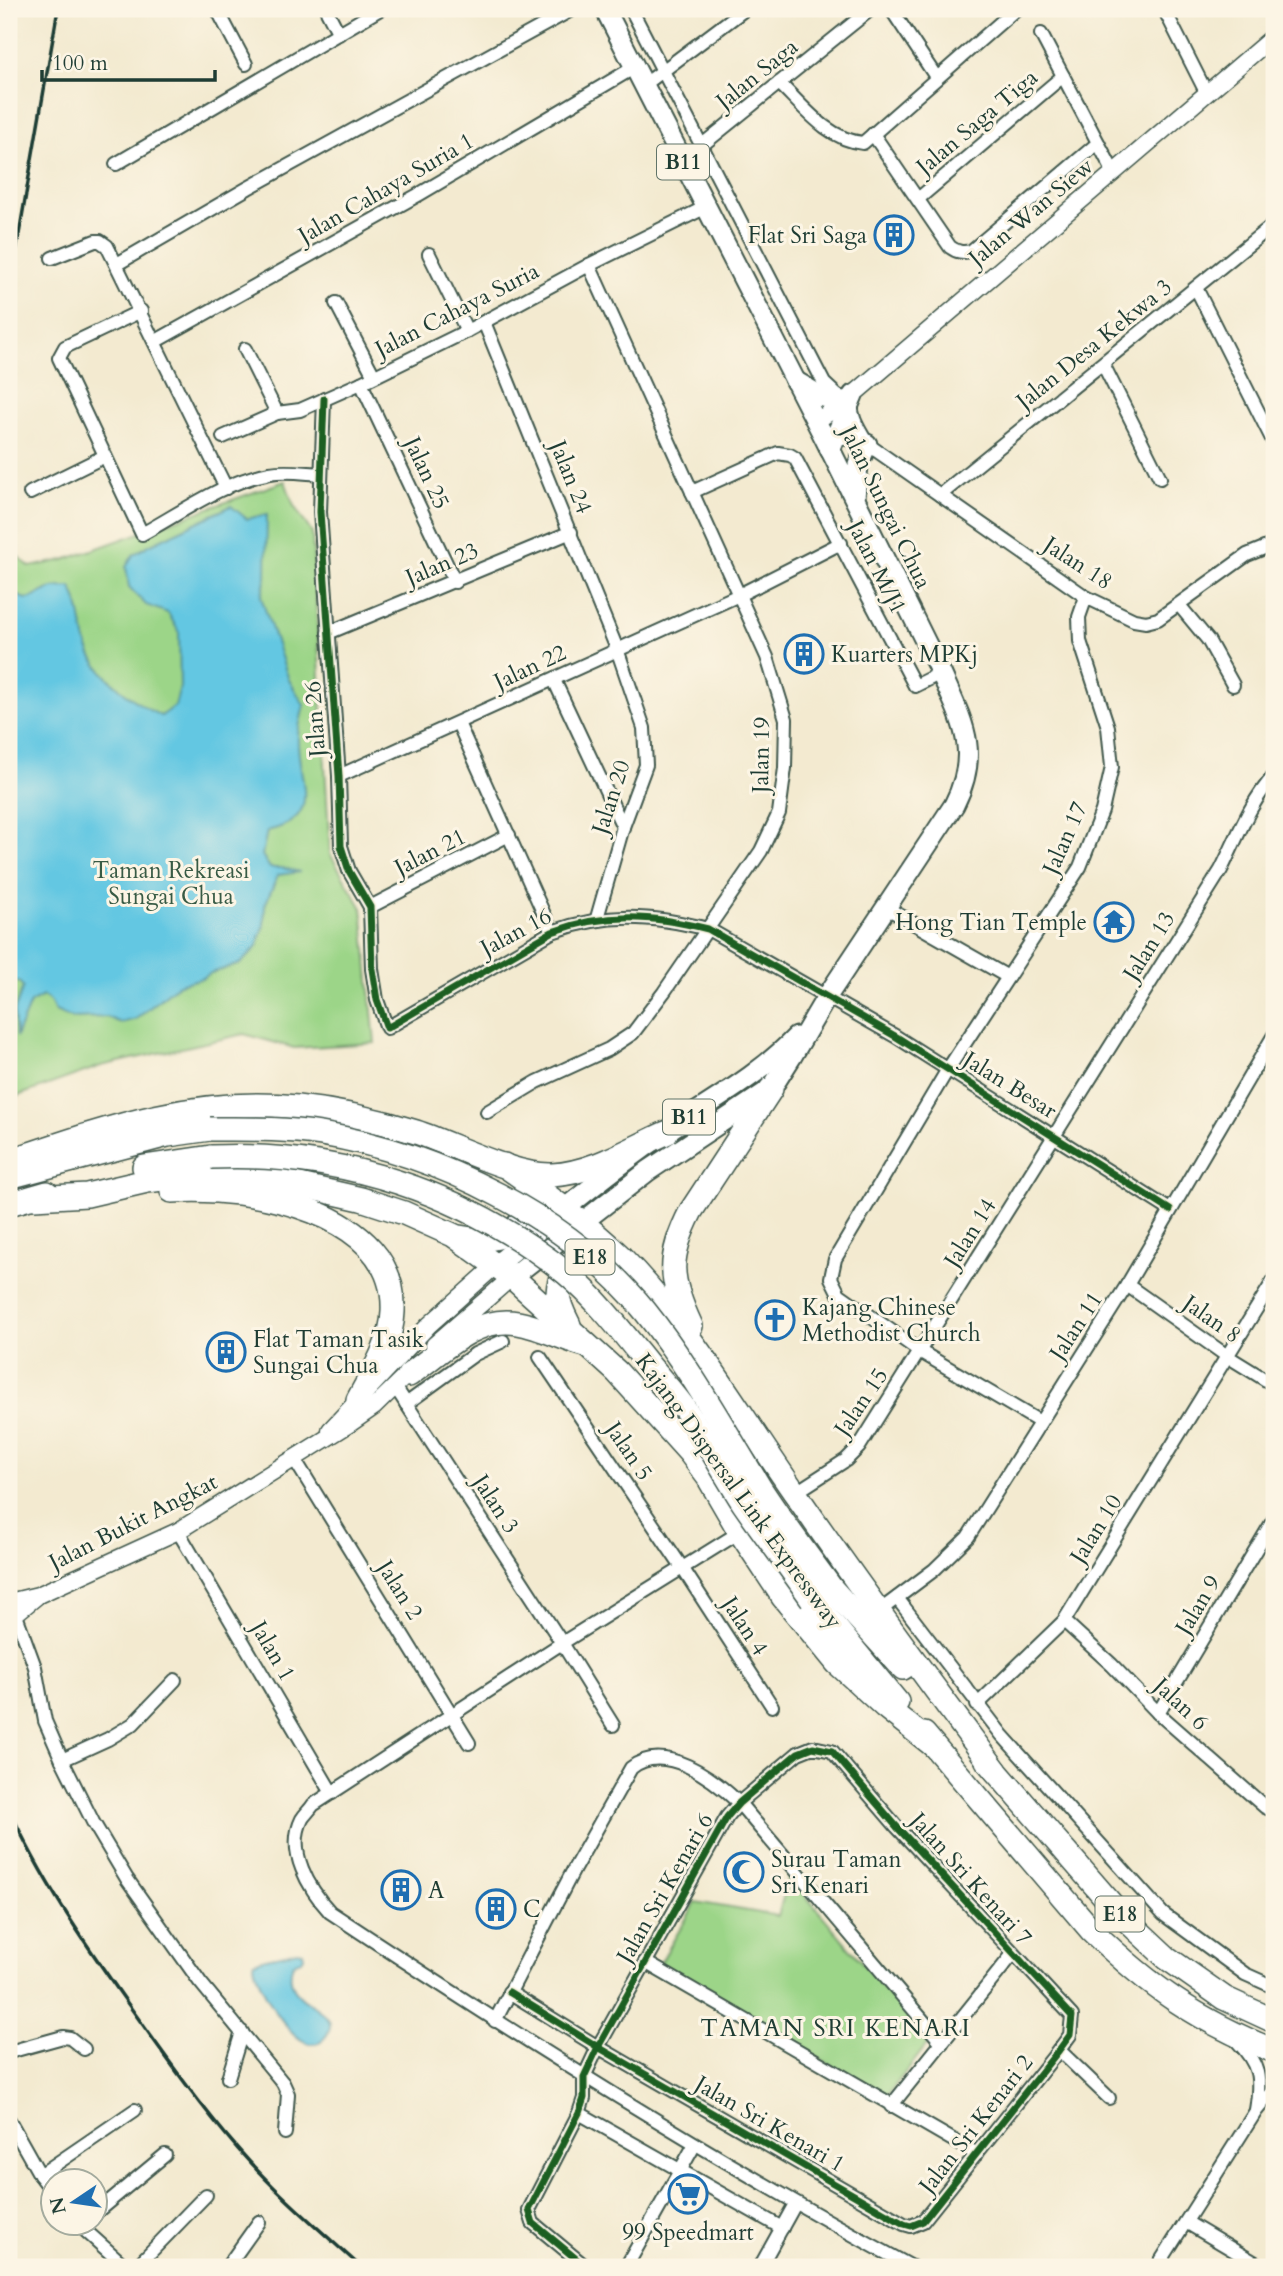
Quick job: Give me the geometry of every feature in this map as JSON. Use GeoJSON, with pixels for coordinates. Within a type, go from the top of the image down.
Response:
{"type":"FeatureCollection","features":[{"type":"Feature","properties":{"kind":"highway"},"geometry":{"type":"LineString","coordinates":[[706,1361],[681,1304],[674,1279],[674,1253],[691,1211],[771,1089]]}},
{"type":"Feature","properties":{"kind":"highway"},"geometry":{"type":"LineString","coordinates":[[9,1161],[151,1116],[218,1105],[297,1107],[364,1118],[416,1132],[537,1174],[572,1172],[598,1164],[666,1132]]}},
{"type":"Feature","properties":{"kind":"highway","name":"Kajang Dispersal Link Expressway"},"geometry":{"type":"LineString","coordinates":[[9,1177],[168,1135],[209,1129],[268,1129],[321,1134],[424,1161],[482,1186],[531,1214],[605,1268],[644,1310],[701,1389],[821,1593],[933,1745],[1092,1931],[1146,1980],[1182,2006],[1228,2032],[1274,2051]]}},
{"type":"Feature","properties":{"kind":"highway","name":"Kajang Dispersal Link Expressway"},"geometry":{"type":"LineString","coordinates":[[9,1204],[107,1175],[178,1161],[211,1157],[271,1157],[358,1170],[401,1182],[442,1198],[518,1239],[568,1275],[618,1326],[685,1409],[744,1503],[821,1593],[996,1771],[1119,1913],[1167,1958],[1224,1998],[1274,2021]]}},
{"type":"Feature","properties":{"kind":"highway"},"geometry":{"type":"LineString","coordinates":[[505,1165],[620,1256],[663,1304],[706,1361],[878,1612],[996,1771]]}},
{"type":"Feature","properties":{"kind":"highway"},"geometry":{"type":"LineString","coordinates":[[453,1235],[486,1241],[510,1232],[519,1223],[525,1211],[523,1185],[505,1165]]}},
{"type":"Feature","properties":{"kind":"highway"},"geometry":{"type":"LineString","coordinates":[[87,1195],[147,1181],[184,1176],[222,1175],[268,1180],[317,1188],[382,1205],[453,1235],[504,1271],[617,1372],[691,1453],[783,1597],[836,1663],[933,1745]]}},
{"type":"Feature","properties":{"kind":"highway"},"geometry":{"type":"LineString","coordinates":[[34,1198],[182,1190],[229,1193],[298,1206],[349,1229],[367,1243],[381,1260],[392,1283],[394,1301],[391,1329],[358,1400]]}},
{"type":"Feature","properties":{"kind":"highway"},"geometry":{"type":"LineString","coordinates":[[570,1328],[561,1308],[558,1291],[569,1263],[581,1255],[596,1252],[620,1256]]}},
{"type":"Feature","properties":{"kind":"highway"},"geometry":{"type":"LineString","coordinates":[[402,1382],[473,1329],[496,1322],[516,1322],[592,1347]]}},
{"type":"Feature","properties":{"kind":"main road","name":"Jalan Sungai Chua"},"geometry":{"type":"LineString","coordinates":[[572,1216],[648,1171],[771,1089],[811,1021],[954,805],[967,775],[968,750],[964,731],[941,673],[826,435],[794,381],[605,9]]}},
{"type":"Feature","properties":{"kind":"main road"},"geometry":{"type":"LineString","coordinates":[[794,381],[822,397],[849,398],[826,435]]}},
{"type":"Feature","properties":{"kind":"main road"},"geometry":{"type":"LineString","coordinates":[[855,498],[858,465],[867,444]]}},
{"type":"Feature","properties":{"kind":"main road","name":"Jalan Sungai Chua"},"geometry":{"type":"LineString","coordinates":[[572,1216],[666,1132],[743,1082],[785,1048],[811,1021]]}},
{"type":"Feature","properties":{"kind":"main road"},"geometry":{"type":"LineString","coordinates":[[504,1271],[572,1216]]}},
{"type":"Feature","properties":{"kind":"street"},"geometry":{"type":"LineString","coordinates":[[217,9],[246,64]]}},
{"type":"Feature","properties":{"kind":"street"},"geometry":{"type":"LineString","coordinates":[[326,9],[339,34]]}},
{"type":"Feature","properties":{"kind":"street"},"geometry":{"type":"LineString","coordinates":[[116,164],[380,9]]}},
{"type":"Feature","properties":{"kind":"street"},"geometry":{"type":"LineString","coordinates":[[117,264],[248,188],[573,9]]}},
{"type":"Feature","properties":{"kind":"street"},"geometry":{"type":"LineString","coordinates":[[631,9],[824,383],[849,398],[851,411],[867,444]]}},
{"type":"Feature","properties":{"kind":"street"},"geometry":{"type":"LineString","coordinates":[[644,85],[746,9]]}},
{"type":"Feature","properties":{"kind":"street","name":"Jalan Saga"},"geometry":{"type":"LineString","coordinates":[[701,146],[871,9]]}},
{"type":"Feature","properties":{"kind":"street"},"geometry":{"type":"LineString","coordinates":[[891,9],[936,77]]}},
{"type":"Feature","properties":{"kind":"street"},"geometry":{"type":"LineString","coordinates":[[779,83],[815,118],[842,138],[863,143],[1016,9]]}},
{"type":"Feature","properties":{"kind":"street"},"geometry":{"type":"LineString","coordinates":[[1164,9],[1207,94]]}},
{"type":"Feature","properties":{"kind":"street"},"geometry":{"type":"LineString","coordinates":[[1041,34],[1114,173]]}},
{"type":"Feature","properties":{"kind":"street","name":"Jalan Wan Siew"},"geometry":{"type":"LineString","coordinates":[[849,398],[1274,36]]}},
{"type":"Feature","properties":{"kind":"street","name":"Jalan Cahaya Suria 1"},"geometry":{"type":"LineString","coordinates":[[156,341],[418,195],[635,68]]}},
{"type":"Feature","properties":{"kind":"street","name":"Jalan Saga Tiga"},"geometry":{"type":"LineString","coordinates":[[918,199],[1063,76]]}},
{"type":"Feature","properties":{"kind":"street"},"geometry":{"type":"LineString","coordinates":[[873,134],[950,247],[957,252],[971,251],[1098,143]]}},
{"type":"Feature","properties":{"kind":"street","name":"Jalan Cahaya Suria"},"geometry":{"type":"LineString","coordinates":[[223,437],[277,413],[300,410],[361,383],[706,207]]}},
{"type":"Feature","properties":{"kind":"street","name":"Jalan Desa Kekwa 3"},"geometry":{"type":"LineString","coordinates":[[940,495],[1274,223]]}},
{"type":"Feature","properties":{"kind":"street"},"geometry":{"type":"LineString","coordinates":[[52,258],[100,241],[107,246],[226,488]]}},
{"type":"Feature","properties":{"kind":"street"},"geometry":{"type":"LineString","coordinates":[[429,254],[467,331]]}},
{"type":"Feature","properties":{"kind":"street","name":"Jalan 19"},"geometry":{"type":"LineString","coordinates":[[488,1112],[548,1077],[609,1049],[632,1033],[708,929],[768,839],[779,813],[785,783],[784,709],[766,657],[589,265]]}},
{"type":"Feature","properties":{"kind":"street"},"geometry":{"type":"LineString","coordinates":[[1196,288],[1274,443]]}},
{"type":"Feature","properties":{"kind":"street"},"geometry":{"type":"LineString","coordinates":[[336,303],[374,376]]}},
{"type":"Feature","properties":{"kind":"street"},"geometry":{"type":"LineString","coordinates":[[762,315],[784,304]]}},
{"type":"Feature","properties":{"kind":"street"},"geometry":{"type":"LineString","coordinates":[[141,312],[65,347],[60,354],[60,362],[142,534],[226,488],[270,473],[320,474]]}},
{"type":"Feature","properties":{"kind":"street","name":"Jalan 24"},"geometry":{"type":"LineString","coordinates":[[484,322],[617,649]]}},
{"type":"Feature","properties":{"kind":"street"},"geometry":{"type":"LineString","coordinates":[[245,349],[277,413]]}},
{"type":"Feature","properties":{"kind":"street"},"geometry":{"type":"LineString","coordinates":[[1104,363],[1160,478]]}},
{"type":"Feature","properties":{"kind":"street","name":"Jalan 25"},"geometry":{"type":"LineString","coordinates":[[361,383],[455,582]]}},
{"type":"Feature","properties":{"kind":"street","name":"Jalan 26"},"geometry":{"type":"LineString","coordinates":[[324,398],[320,474],[341,846],[349,871],[370,907],[372,969],[377,1000],[387,1028]]}},
{"type":"Feature","properties":{"kind":"street"},"geometry":{"type":"LineString","coordinates":[[826,435],[867,444]]}},
{"type":"Feature","properties":{"kind":"street","name":"Jalan 18"},"geometry":{"type":"LineString","coordinates":[[867,444],[1086,597],[1134,620],[1146,622],[1158,619],[1247,555],[1274,544]]}},
{"type":"Feature","properties":{"kind":"street","name":"Jalan M/J1"},"geometry":{"type":"LineString","coordinates":[[692,492],[778,453],[790,454],[799,463],[915,686],[941,673]]}},
{"type":"Feature","properties":{"kind":"street"},"geometry":{"type":"LineString","coordinates":[[30,493],[105,456]]}},
{"type":"Feature","properties":{"kind":"street","name":"Jalan 23"},"geometry":{"type":"LineString","coordinates":[[328,633],[571,532]]}},
{"type":"Feature","properties":{"kind":"street","name":"Jalan 22"},"geometry":{"type":"LineString","coordinates":[[339,776],[739,595],[841,542]]}},
{"type":"Feature","properties":{"kind":"street","name":"Jalan 17"},"geometry":{"type":"LineString","coordinates":[[948,1069],[1080,867],[1102,811],[1112,767],[1108,727],[1080,641],[1079,617],[1086,597]]}},
{"type":"Feature","properties":{"kind":"street"},"geometry":{"type":"LineString","coordinates":[[1179,605],[1208,640],[1233,685]]}},
{"type":"Feature","properties":{"kind":"street","name":"Jalan 20"},"geometry":{"type":"LineString","coordinates":[[597,918],[623,827],[646,765],[641,714],[617,649]]}},
{"type":"Feature","properties":{"kind":"street"},"geometry":{"type":"LineString","coordinates":[[554,680],[623,827]]}},
{"type":"Feature","properties":{"kind":"street"},"geometry":{"type":"LineString","coordinates":[[458,723],[552,932]]}},
{"type":"Feature","properties":{"kind":"street","name":"Jalan 13"},"geometry":{"type":"LineString","coordinates":[[1055,1136],[1221,870],[1249,815],[1274,776]]}},
{"type":"Feature","properties":{"kind":"street","name":"Jalan 21"},"geometry":{"type":"LineString","coordinates":[[370,907],[509,835]]}},
{"type":"Feature","properties":{"kind":"street"},"geometry":{"type":"LineString","coordinates":[[885,907],[1008,977]]}},
{"type":"Feature","properties":{"kind":"street","name":"Jalan 16"},"geometry":{"type":"LineString","coordinates":[[387,1028],[552,932],[597,918],[654,919],[708,929],[826,998]]}},
{"type":"Feature","properties":{"kind":"street","name":"Jalan Besar"},"geometry":{"type":"LineString","coordinates":[[826,998],[948,1069],[1170,1210]]}},
{"type":"Feature","properties":{"kind":"street","name":"Jalan 11"},"geometry":{"type":"LineString","coordinates":[[878,1612],[934,1570],[968,1537],[1127,1286],[1274,1035]]}},
{"type":"Feature","properties":{"kind":"street"},"geometry":{"type":"LineString","coordinates":[[948,1069],[831,1268],[831,1278],[839,1294],[921,1352],[1040,1422]]}},
{"type":"Feature","properties":{"kind":"street","name":"Jalan 14"},"geometry":{"type":"LineString","coordinates":[[921,1352],[1055,1136]]}},
{"type":"Feature","properties":{"kind":"street","name":"Jalan Bukit Angkat"},"geometry":{"type":"LineString","coordinates":[[319,1442],[429,1325],[504,1271]]}},
{"type":"Feature","properties":{"kind":"street","name":"Jalan Bukit Angkat"},"geometry":{"type":"LineString","coordinates":[[11,1612],[38,1595],[178,1531],[295,1460],[374,1407],[402,1382],[504,1271]]}},
{"type":"Feature","properties":{"kind":"street","name":"Jalan 10"},"geometry":{"type":"LineString","coordinates":[[978,1705],[1064,1621],[1274,1280]]}},
{"type":"Feature","properties":{"kind":"street","name":"Jalan 8"},"geometry":{"type":"LineString","coordinates":[[1127,1286],[1227,1356],[1274,1385]]}},
{"type":"Feature","properties":{"kind":"street"},"geometry":{"type":"LineString","coordinates":[[406,1404],[475,1354],[503,1341]]}},
{"type":"Feature","properties":{"kind":"street","name":"Jalan 15"},"geometry":{"type":"LineString","coordinates":[[795,1493],[846,1460],[859,1447],[921,1352]]}},
{"type":"Feature","properties":{"kind":"street","name":"Jalan 5"},"geometry":{"type":"LineString","coordinates":[[540,1357],[683,1569]]}},
{"type":"Feature","properties":{"kind":"street","name":"Jalan 3"},"geometry":{"type":"LineString","coordinates":[[402,1382],[406,1404],[562,1643],[612,1725]]}},
{"type":"Feature","properties":{"kind":"street","name":"Jalan 2"},"geometry":{"type":"LineString","coordinates":[[295,1460],[469,1743]]}},
{"type":"Feature","properties":{"kind":"street","name":"Jalan 9"},"geometry":{"type":"LineString","coordinates":[[1158,1713],[1274,1519]]}},
{"type":"Feature","properties":{"kind":"street","name":"Jalan 1"},"geometry":{"type":"LineString","coordinates":[[178,1531],[331,1793]]}},
{"type":"Feature","properties":{"kind":"street"},"geometry":{"type":"LineString","coordinates":[[740,1532],[562,1643],[313,1805],[302,1819],[298,1836],[299,1856],[304,1877],[315,1895],[331,1912],[584,2077],[795,2204],[912,2267]]}},
{"type":"Feature","properties":{"kind":"street","name":"Jalan 4"},"geometry":{"type":"LineString","coordinates":[[683,1569],[772,1706]]}},
{"type":"Feature","properties":{"kind":"street"},"geometry":{"type":"LineString","coordinates":[[897,1598],[978,1705],[1163,1914],[1245,1974],[1274,1987]]}},
{"type":"Feature","properties":{"kind":"street"},"geometry":{"type":"LineString","coordinates":[[11,1612],[35,1667],[45,1721],[93,1822],[127,1879],[200,1982],[283,2083],[288,2094],[285,2133]]}},
{"type":"Feature","properties":{"kind":"street","name":"Jalan 6"},"geometry":{"type":"LineString","coordinates":[[1064,1621],[1112,1665],[1158,1713],[1265,1807],[1274,1811]]}},
{"type":"Feature","properties":{"kind":"street"},"geometry":{"type":"LineString","coordinates":[[62,1760],[134,1724],[175,1680]]}},
{"type":"Feature","properties":{"kind":"street","name":"Jalan Sri Kenari 6"},"geometry":{"type":"LineString","coordinates":[[586,2267],[533,2223],[529,2210],[579,2113],[584,2098],[584,2077],[598,2047],[727,1817],[738,1803],[798,1753],[813,1747]]}},
{"type":"Feature","properties":{"kind":"street","name":"Jalan Sri Kenari 7"},"geometry":{"type":"LineString","coordinates":[[813,1747],[832,1751],[897,1827],[1072,2016],[1070,2035],[1059,2050]]}},
{"type":"Feature","properties":{"kind":"street"},"geometry":{"type":"LineString","coordinates":[[495,2021],[574,1869],[631,1768],[640,1761],[665,1758],[712,1780],[738,1803],[942,2043]]}},
{"type":"Feature","properties":{"kind":"street"},"geometry":{"type":"LineString","coordinates":[[891,2106],[1013,1954]]}},
{"type":"Feature","properties":{"kind":"street"},"geometry":{"type":"LineString","coordinates":[[645,1962],[976,2154]]}},
{"type":"Feature","properties":{"kind":"street","name":"Jalan Sri Kenari 1"},"geometry":{"type":"LineString","coordinates":[[509,1992],[598,2047],[904,2224],[911,2226],[923,2221]]}},
{"type":"Feature","properties":{"kind":"street"},"geometry":{"type":"LineString","coordinates":[[228,2078],[242,2032]]}},
{"type":"Feature","properties":{"kind":"street"},"geometry":{"type":"LineString","coordinates":[[1228,2032],[1249,2054],[1257,2068],[1259,2086],[1256,2111]]}},
{"type":"Feature","properties":{"kind":"street"},"geometry":{"type":"LineString","coordinates":[[9,2052],[63,2037],[70,2038],[84,2049]]}},
{"type":"Feature","properties":{"kind":"street"},"geometry":{"type":"LineString","coordinates":[[1059,2050],[1110,2098]]}},
{"type":"Feature","properties":{"kind":"street","name":"Jalan Sri Kenari 2"},"geometry":{"type":"LineString","coordinates":[[923,2221],[1059,2050]]}},
{"type":"Feature","properties":{"kind":"street"},"geometry":{"type":"LineString","coordinates":[[1157,2267],[1256,2111],[1274,2089]]}},
{"type":"Feature","properties":{"kind":"street"},"geometry":{"type":"LineString","coordinates":[[50,2168],[135,2110]]}},
{"type":"Feature","properties":{"kind":"street"},"geometry":{"type":"LineString","coordinates":[[579,2113],[782,2228]]}},
{"type":"Feature","properties":{"kind":"street"},"geometry":{"type":"LineString","coordinates":[[9,2120],[38,2171]]}},
{"type":"Feature","properties":{"kind":"street"},"geometry":{"type":"LineString","coordinates":[[626,2267],[695,2144]]}},
{"type":"Feature","properties":{"kind":"street"},"geometry":{"type":"LineString","coordinates":[[108,2202],[165,2155]]}},
{"type":"Feature","properties":{"kind":"street"},"geometry":{"type":"LineString","coordinates":[[136,2267],[206,2195]]}},
{"type":"Feature","properties":{"kind":"street"},"geometry":{"type":"LineString","coordinates":[[760,2267],[795,2204]]}},
{"type":"Feature","properties":{"kind":"street"},"geometry":{"type":"LineString","coordinates":[[227,2267],[259,2222]]}},
{"type":"Feature","properties":{"kind":"street"},"geometry":{"type":"LineString","coordinates":[[1186,2222],[1262,2267]]}},
{"type":"Feature","properties":{"kind":"street"},"geometry":{"type":"LineString","coordinates":[[95,2238],[125,2267]]}},
{"type":"Feature","properties":{"kind":"green space","name":"Taman Rekreasi Sungai Chua"},"geometry":{"type":"Polygon","coordinates":[[[285,481],[294,506],[312,533],[330,854],[362,908],[375,1043],[294,1048],[244,1034],[101,1066],[9,1099],[9,549],[30,567],[64,560],[285,481]]]}},
{"type":"Feature","properties":{"kind":"green space"},"geometry":{"type":"Polygon","coordinates":[[[789,1876],[929,2042],[886,2097],[659,1965],[696,1902],[778,1916],[789,1876]]]}},
{"type":"Feature","properties":{"kind":"water","name":"Taman Rekreasi Sungai Chua"},"geometry":{"type":"Polygon","coordinates":[[[231,506],[247,519],[267,514],[266,578],[261,597],[289,680],[304,705],[298,737],[303,806],[297,816],[285,825],[267,831],[262,855],[270,868],[300,872],[278,875],[265,905],[264,925],[257,947],[240,964],[179,984],[136,1019],[121,1023],[107,1017],[71,1018],[55,1011],[50,1001],[43,996],[30,1003],[16,1037],[14,1012],[23,987],[19,982],[9,981],[9,614],[12,602],[9,592],[11,589],[27,599],[53,588],[71,587],[78,603],[86,642],[94,660],[119,688],[161,716],[175,706],[180,687],[179,632],[168,613],[146,605],[129,587],[126,567],[133,555],[149,545],[231,506]]]}},
{"type":"Feature","properties":{"kind":"water"},"geometry":{"type":"Polygon","coordinates":[[[296,1951],[303,1952],[304,1957],[293,1964],[291,1977],[294,1988],[301,1997],[327,2017],[330,2024],[328,2033],[318,2043],[307,2043],[294,2034],[271,2004],[256,1972],[254,1962],[296,1951]]]}},
{"type":"Feature","properties":{"kind":"railway"},"geometry":{"type":"LineString","coordinates":[[9,292],[58,9]]}},
{"type":"Feature","properties":{"kind":"railway"},"geometry":{"type":"LineString","coordinates":[[9,1808],[34,1859],[79,1933],[195,2096],[267,2180],[361,2267]]}},
{"type":"Feature","properties":{"kind":"cycle path"},"geometry":{"type":"LineString","coordinates":[[324,399],[320,512],[339,776],[341,846],[349,871],[370,907],[372,969],[377,1000],[387,1028],[552,932],[591,921],[629,918],[668,921],[708,929],[895,1036],[1170,1210]]}},
{"type":"Feature","properties":{"kind":"cycle path"},"geometry":{"type":"LineString","coordinates":[[509,1992],[598,2047],[911,2226],[923,2221],[1059,2050],[1070,2035],[1072,2016],[897,1827],[832,1751],[813,1747],[798,1753],[739,1803],[727,1817],[598,2047],[584,2077],[584,2098],[579,2113],[529,2210],[533,2223],[586,2267]]}},
{"type":"Feature","properties":{"kind":"place","name":"Flat Sri Saga"},"geometry":{"type":"Point","coordinates":[894,235]}},
{"type":"Feature","properties":{"kind":"place","name":"Kuarters MPKj"},"geometry":{"type":"Point","coordinates":[804,654]}},
{"type":"Feature","properties":{"kind":"place","name":"Hong Tian Temple"},"geometry":{"type":"Point","coordinates":[1114,922]}},
{"type":"Feature","properties":{"kind":"place","name":"Kajang Chinese Methodist Church"},"geometry":{"type":"Point","coordinates":[775,1320]}},
{"type":"Feature","properties":{"kind":"place","name":"Flat Taman Tasik Sungai Chua"},"geometry":{"type":"Point","coordinates":[226,1352]}},
{"type":"Feature","properties":{"kind":"place","name":"Surau Taman Sri Kenari"},"geometry":{"type":"Point","coordinates":[744,1872]}},
{"type":"Feature","properties":{"kind":"place","name":"A"},"geometry":{"type":"Point","coordinates":[401,1890]}},
{"type":"Feature","properties":{"kind":"place","name":"C"},"geometry":{"type":"Point","coordinates":[496,1909]}},
{"type":"Feature","properties":{"kind":"place","name":"99 Speedmart"},"geometry":{"type":"Point","coordinates":[688,2194]}},
{"type":"Feature","properties":{"kind":"district","name":"TAMAN SRI KENARI"},"geometry":{"type":"Point","coordinates":[836,2028]}}]}
